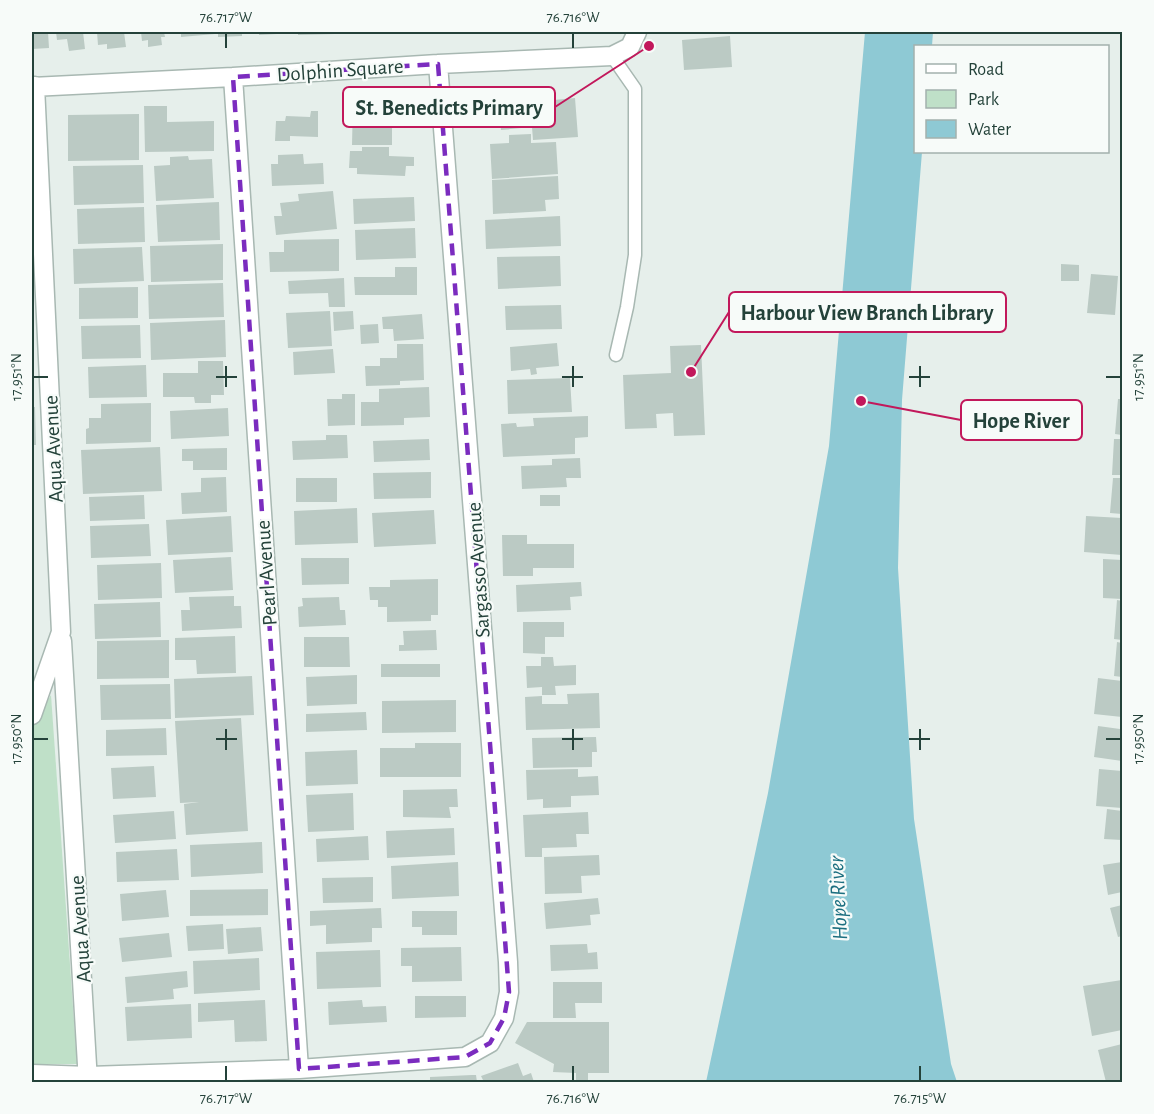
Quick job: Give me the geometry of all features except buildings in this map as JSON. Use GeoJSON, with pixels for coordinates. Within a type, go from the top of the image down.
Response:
{"type":"FeatureCollection","features":[{"type":"Feature","properties":{"kind":"street"},"geometry":{"type":"LineString","coordinates":[[612,56],[630,47],[637,32]]}},
{"type":"Feature","properties":{"kind":"street","name":"Dolphin Square"},"geometry":{"type":"LineString","coordinates":[[33,87],[612,56]]}},
{"type":"Feature","properties":{"kind":"street","name":"Sargasso Avenue"},"geometry":{"type":"LineString","coordinates":[[298,1069],[465,1057],[490,1043],[504,1018],[509,992],[438,64]]}},
{"type":"Feature","properties":{"kind":"street","name":"Pearl Avenue"},"geometry":{"type":"LineString","coordinates":[[233,77],[298,1069]]}},
{"type":"Feature","properties":{"kind":"street","name":"Aqua Avenue"},"geometry":{"type":"LineString","coordinates":[[33,87],[61,632],[88,1079]]}},
{"type":"Feature","properties":{"kind":"street","name":"Aqua Avenue"},"geometry":{"type":"LineString","coordinates":[[32,715],[61,632]]}},
{"type":"Feature","properties":{"kind":"street"},"geometry":{"type":"LineString","coordinates":[[32,1074],[88,1079],[298,1069]]}},
{"type":"Feature","properties":{"kind":"lane"},"geometry":{"type":"LineString","coordinates":[[612,56],[634,89],[635,255],[627,307],[616,355]]}},
{"type":"Feature","properties":{"kind":"highlighted area"},"geometry":{"type":"Polygon","coordinates":[[[438,64],[509,992],[504,1018],[490,1043],[465,1057],[299,1069],[233,77],[438,64]]]}},
{"type":"Feature","properties":{"kind":"green space"},"geometry":{"type":"Polygon","coordinates":[[[51,695],[77,1064],[32,1064],[32,726],[51,695]]]}},
{"type":"Feature","properties":{"kind":"water"},"geometry":{"type":"Polygon","coordinates":[[[865,32],[933,32],[932,45],[914,45],[914,153],[922,153],[902,400],[898,568],[914,819],[951,1064],[957,1082],[706,1082],[768,793],[829,446],[865,32]]]}},
{"type":"Feature","properties":{"kind":"place","name":"St. Benedicts Primary"},"geometry":{"type":"Point","coordinates":[649,46]}},
{"type":"Feature","properties":{"kind":"place","name":"Harbour View Branch Library"},"geometry":{"type":"Point","coordinates":[691,372]}},
{"type":"Feature","properties":{"kind":"place","name":"Hope River"},"geometry":{"type":"Point","coordinates":[861,401]}}]}
